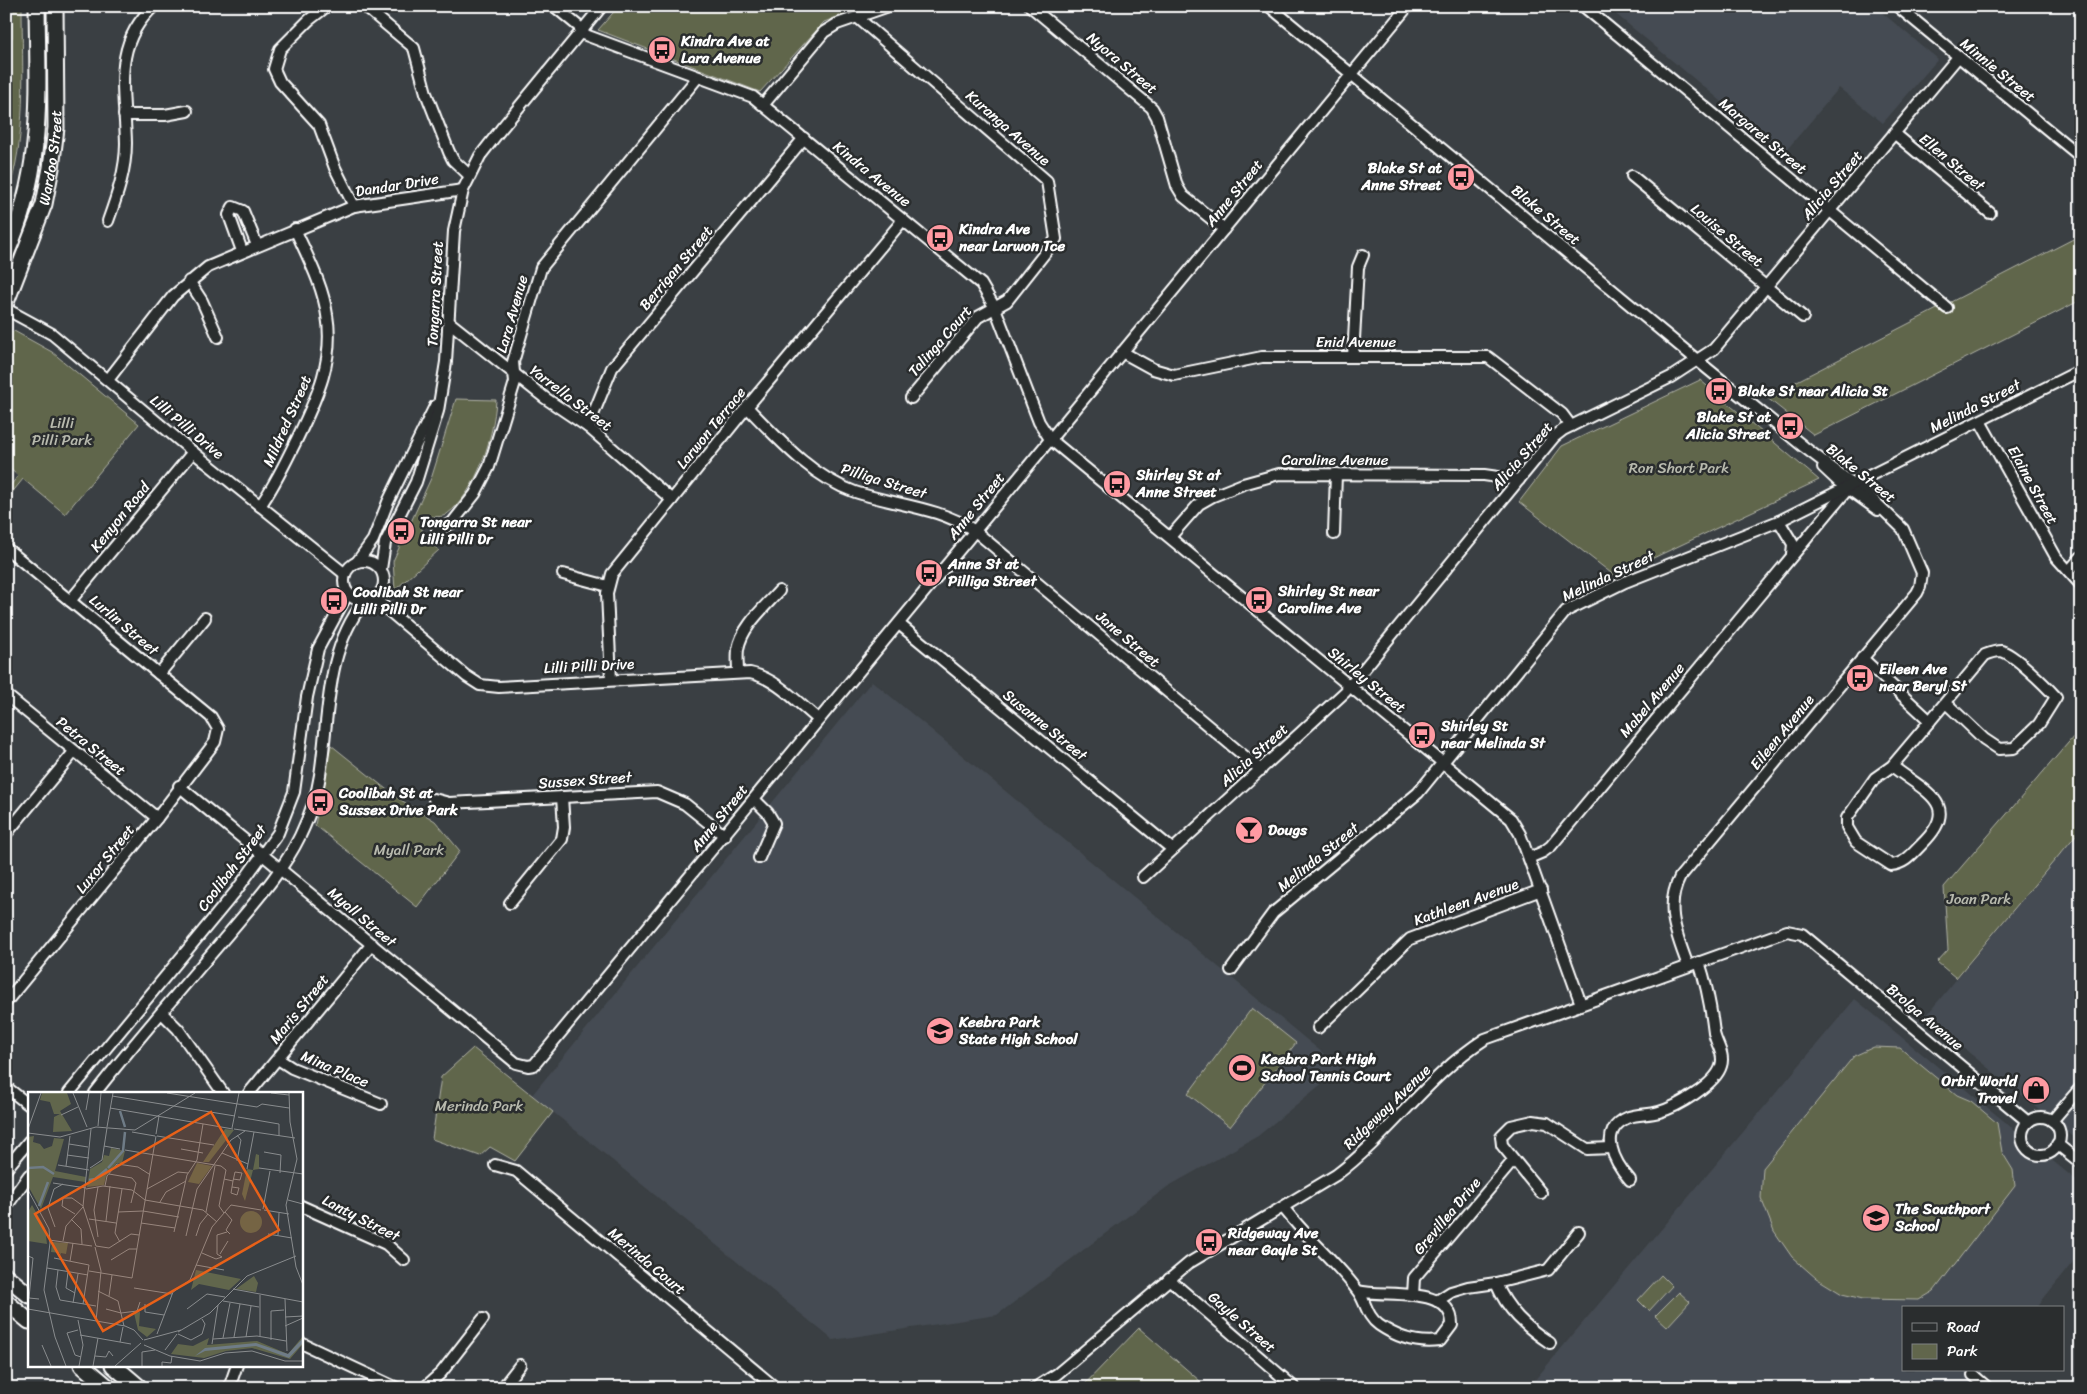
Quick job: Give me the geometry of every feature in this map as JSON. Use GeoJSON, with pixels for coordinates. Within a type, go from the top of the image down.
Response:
{"type":"FeatureCollection","features":[{"type":"Feature","properties":{"kind":"main road","name":"Wardoo Street"},"geometry":{"type":"LineString","coordinates":[[6,254],[25,204],[36,145],[38,108],[37,6]]}},
{"type":"Feature","properties":{"kind":"main road","name":"Wardoo Street"},"geometry":{"type":"LineString","coordinates":[[6,302],[44,204],[51,168],[56,128],[56,6]]}},
{"type":"Feature","properties":{"kind":"main road"},"geometry":{"type":"LineString","coordinates":[[6,1276],[28,1294]]}},
{"type":"Feature","properties":{"kind":"main road"},"geometry":{"type":"LineString","coordinates":[[6,1302],[28,1319]]}},
{"type":"Feature","properties":{"kind":"main road"},"geometry":{"type":"LineString","coordinates":[[83,1366],[109,1388]]}},
{"type":"Feature","properties":{"kind":"main road"},"geometry":{"type":"LineString","coordinates":[[114,1366],[140,1388]]}},
{"type":"Feature","properties":{"kind":"street"},"geometry":{"type":"LineString","coordinates":[[108,221],[120,186],[126,144],[122,81],[129,39],[144,15],[154,6]]}},
{"type":"Feature","properties":{"kind":"street"},"geometry":{"type":"LineString","coordinates":[[327,6],[309,20],[280,49],[274,69],[280,82],[319,125],[335,168],[354,206]]}},
{"type":"Feature","properties":{"kind":"street"},"geometry":{"type":"LineString","coordinates":[[364,6],[414,48],[426,93],[449,152],[453,160],[469,175]]}},
{"type":"Feature","properties":{"kind":"street","name":"Kindra Avenue"},"geometry":{"type":"LineString","coordinates":[[554,6],[582,32],[746,94],[764,104],[981,284],[995,308],[1033,409],[1050,439]]}},
{"type":"Feature","properties":{"kind":"street"},"geometry":{"type":"LineString","coordinates":[[463,190],[469,175],[501,128],[602,6]]}},
{"type":"Feature","properties":{"kind":"street"},"geometry":{"type":"LineString","coordinates":[[764,104],[824,32],[837,24],[889,6]]}},
{"type":"Feature","properties":{"kind":"street","name":"Nyora Street"},"geometry":{"type":"LineString","coordinates":[[1030,6],[1152,108],[1157,117],[1177,186],[1183,196],[1224,229]]}},
{"type":"Feature","properties":{"kind":"street","name":"Blake Street"},"geometry":{"type":"LineString","coordinates":[[1269,6],[1850,487],[1898,524]]}},
{"type":"Feature","properties":{"kind":"street","name":"Anne Street"},"geometry":{"type":"LineString","coordinates":[[528,1066],[541,1059],[1408,6]]}},
{"type":"Feature","properties":{"kind":"street","name":"Margaret Street"},"geometry":{"type":"LineString","coordinates":[[1583,6],[1947,308]]}},
{"type":"Feature","properties":{"kind":"street","name":"Minnie Street"},"geometry":{"type":"LineString","coordinates":[[1897,6],[2081,157]]}},
{"type":"Feature","properties":{"kind":"street","name":"Kuranga Avenue"},"geometry":{"type":"LineString","coordinates":[[858,18],[1047,181],[1056,239],[1008,301],[995,308]]}},
{"type":"Feature","properties":{"kind":"street","name":"Alicia Street"},"geometry":{"type":"LineString","coordinates":[[1143,877],[1172,848],[1261,770],[1350,686],[1554,437],[1571,426],[1671,377],[1714,349],[1958,57]]}},
{"type":"Feature","properties":{"kind":"street","name":"Lara Avenue"},"geometry":{"type":"LineString","coordinates":[[437,530],[452,523],[474,494],[489,467],[515,382],[513,362],[541,268],[698,77]]}},
{"type":"Feature","properties":{"kind":"street"},"geometry":{"type":"LineString","coordinates":[[124,114],[165,115],[187,111]]}},
{"type":"Feature","properties":{"kind":"street","name":"Ellen Street"},"geometry":{"type":"LineString","coordinates":[[1894,133],[1990,213]]}},
{"type":"Feature","properties":{"kind":"street","name":"Berrigan Street"},"geometry":{"type":"LineString","coordinates":[[588,427],[612,368],[804,138]]}},
{"type":"Feature","properties":{"kind":"street","name":"Louise Street"},"geometry":{"type":"LineString","coordinates":[[1632,176],[1803,318]]}},
{"type":"Feature","properties":{"kind":"street","name":"Dandar Drive"},"geometry":{"type":"LineString","coordinates":[[108,380],[173,296],[189,280],[208,267],[242,251],[354,206],[463,190]]}},
{"type":"Feature","properties":{"kind":"street","name":"Tongarra Street"},"geometry":{"type":"LineString","coordinates":[[381,568],[384,543],[409,498],[427,452],[446,362],[454,231],[463,190]]}},
{"type":"Feature","properties":{"kind":"street"},"geometry":{"type":"LineString","coordinates":[[242,251],[229,216],[233,207],[243,210],[257,245]]}},
{"type":"Feature","properties":{"kind":"street","name":"Larwon Terrace"},"geometry":{"type":"LineString","coordinates":[[608,586],[617,568],[747,407],[903,220]]}},
{"type":"Feature","properties":{"kind":"street","name":"Mildred Street"},"geometry":{"type":"LineString","coordinates":[[260,506],[279,477],[318,394],[326,367],[328,324],[326,307],[295,229]]}},
{"type":"Feature","properties":{"kind":"street"},"geometry":{"type":"LineString","coordinates":[[1354,357],[1358,267],[1363,256]]}},
{"type":"Feature","properties":{"kind":"street"},"geometry":{"type":"LineString","coordinates":[[189,280],[202,300],[218,337]]}},
{"type":"Feature","properties":{"kind":"street","name":"Talinga Court"},"geometry":{"type":"LineString","coordinates":[[911,398],[978,317],[995,308]]}},
{"type":"Feature","properties":{"kind":"street","name":"Lilli Pilli Drive"},"geometry":{"type":"LineString","coordinates":[[6,309],[52,334],[193,452],[345,574]]}},
{"type":"Feature","properties":{"kind":"street","name":"Yarrella Street"},"geometry":{"type":"LineString","coordinates":[[449,322],[514,374],[588,427],[672,500]]}},
{"type":"Feature","properties":{"kind":"street","name":"Enid Avenue"},"geometry":{"type":"LineString","coordinates":[[1122,352],[1153,369],[1174,375],[1262,357],[1488,357],[1562,414],[1571,426]]}},
{"type":"Feature","properties":{"kind":"street","name":"Melinda Street"},"geometry":{"type":"LineString","coordinates":[[1231,970],[1273,913],[1404,806],[1445,762],[1566,611],[1625,582],[1778,521],[1850,487],[2081,370]]}},
{"type":"Feature","properties":{"kind":"street","name":"Tongarra Street"},"geometry":{"type":"LineString","coordinates":[[357,562],[373,540],[384,511],[438,401]]}},
{"type":"Feature","properties":{"kind":"street","name":"Pilliga Street"},"geometry":{"type":"LineString","coordinates":[[747,407],[789,449],[829,480],[853,491],[937,513],[975,531]]}},
{"type":"Feature","properties":{"kind":"street","name":"Elaine Street"},"geometry":{"type":"LineString","coordinates":[[1980,420],[2056,557],[2081,585]]}},
{"type":"Feature","properties":{"kind":"street","name":"Shirley Street"},"geometry":{"type":"LineString","coordinates":[[1050,439],[1445,762],[1511,819],[1518,829],[1529,858],[1581,1004]]}},
{"type":"Feature","properties":{"kind":"street","name":"Kenyon Road"},"geometry":{"type":"LineString","coordinates":[[70,601],[193,452]]}},
{"type":"Feature","properties":{"kind":"street","name":"Caroline Avenue"},"geometry":{"type":"LineString","coordinates":[[1170,537],[1199,504],[1243,484],[1279,474],[1484,475],[1519,480]]}},
{"type":"Feature","properties":{"kind":"street"},"geometry":{"type":"LineString","coordinates":[[1334,534],[1336,474]]}},
{"type":"Feature","properties":{"kind":"street","name":"Mabel Avenue"},"geometry":{"type":"LineString","coordinates":[[1529,858],[1551,846],[1792,554],[1804,543],[1850,487]]}},
{"type":"Feature","properties":{"kind":"street"},"geometry":{"type":"LineString","coordinates":[[1778,521],[1794,544],[1792,554]]}},
{"type":"Feature","properties":{"kind":"street","name":"Eileen Avenue"},"geometry":{"type":"LineString","coordinates":[[1688,966],[1671,914],[1673,895],[1680,877],[1920,587],[1922,574],[1920,566],[1903,530],[1898,524]]}},
{"type":"Feature","properties":{"kind":"street","name":"Jane Street"},"geometry":{"type":"LineString","coordinates":[[975,531],[1261,770]]}},
{"type":"Feature","properties":{"kind":"street","name":"Lurlin Street"},"geometry":{"type":"LineString","coordinates":[[6,548],[211,717],[218,729]]}},
{"type":"Feature","properties":{"kind":"street"},"geometry":{"type":"LineString","coordinates":[[2069,571],[2081,557]]}},
{"type":"Feature","properties":{"kind":"street"},"geometry":{"type":"LineString","coordinates":[[370,561],[381,568],[385,585],[375,599],[364,602],[352,598],[348,593],[344,580],[345,574],[357,562],[370,561]]}},
{"type":"Feature","properties":{"kind":"street"},"geometry":{"type":"LineString","coordinates":[[563,574],[608,586],[611,680]]}},
{"type":"Feature","properties":{"kind":"street"},"geometry":{"type":"LineString","coordinates":[[738,673],[738,648],[747,628],[779,591]]}},
{"type":"Feature","properties":{"kind":"street","name":"Coolibah Street"},"geometry":{"type":"LineString","coordinates":[[70,1092],[264,855],[283,823],[294,792],[307,697],[318,649],[348,593]]}},
{"type":"Feature","properties":{"kind":"street","name":"Lilli Pilli Drive"},"geometry":{"type":"LineString","coordinates":[[375,599],[466,676],[480,684],[499,687],[738,673],[758,674],[773,683],[819,720]]}},
{"type":"Feature","properties":{"kind":"street"},"geometry":{"type":"LineString","coordinates":[[96,1092],[280,868],[300,836],[317,789],[334,666],[353,616],[364,602]]}},
{"type":"Feature","properties":{"kind":"street"},"geometry":{"type":"LineString","coordinates":[[159,674],[205,618]]}},
{"type":"Feature","properties":{"kind":"street","name":"Susanne Street"},"geometry":{"type":"LineString","coordinates":[[899,624],[1172,848]]}},
{"type":"Feature","properties":{"kind":"street"},"geometry":{"type":"LineString","coordinates":[[1892,766],[1934,798],[1940,808],[1941,817],[1933,833],[1902,864],[1891,865],[1856,842],[1847,827],[1847,818],[1876,778],[1892,766],[1985,655],[2002,651],[2041,681],[2056,697],[2039,724],[2014,748],[2000,749],[1984,739],[1946,703]]}},
{"type":"Feature","properties":{"kind":"street"},"geometry":{"type":"LineString","coordinates":[[1862,658],[1930,721]]}},
{"type":"Feature","properties":{"kind":"street","name":"Petra Street"},"geometry":{"type":"LineString","coordinates":[[6,695],[157,818]]}},
{"type":"Feature","properties":{"kind":"street","name":"Luxor Street"},"geometry":{"type":"LineString","coordinates":[[6,1002],[157,818],[179,786],[214,742],[218,729]]}},
{"type":"Feature","properties":{"kind":"street"},"geometry":{"type":"LineString","coordinates":[[6,834],[74,752]]}},
{"type":"Feature","properties":{"kind":"street","name":"Myall Street"},"geometry":{"type":"LineString","coordinates":[[179,786],[516,1063],[528,1066]]}},
{"type":"Feature","properties":{"kind":"street","name":"Sussex Street"},"geometry":{"type":"LineString","coordinates":[[434,800],[450,803],[650,791],[664,793],[685,804],[725,836]]}},
{"type":"Feature","properties":{"kind":"street"},"geometry":{"type":"LineString","coordinates":[[510,904],[562,839],[564,828],[562,797]]}},
{"type":"Feature","properties":{"kind":"street"},"geometry":{"type":"LineString","coordinates":[[754,799],[768,813],[774,823],[758,858]]}},
{"type":"Feature","properties":{"kind":"street","name":"Kathleen Avenue"},"geometry":{"type":"LineString","coordinates":[[1318,1028],[1410,939],[1541,890]]}},
{"type":"Feature","properties":{"kind":"street","name":"Ridgeway Avenue"},"geometry":{"type":"LineString","coordinates":[[1035,1388],[1057,1374],[1189,1263],[1283,1207],[1356,1160],[1446,1071],[1476,1045],[1508,1030],[1788,931],[1802,934]]}},
{"type":"Feature","properties":{"kind":"street","name":"Brolga Avenue"},"geometry":{"type":"LineString","coordinates":[[1802,934],[2028,1122]]}},
{"type":"Feature","properties":{"kind":"street","name":"Maris Street"},"geometry":{"type":"LineString","coordinates":[[250,1092],[372,944]]}},
{"type":"Feature","properties":{"kind":"street"},"geometry":{"type":"LineString","coordinates":[[1630,1180],[1617,1166],[1611,1148],[1612,1134],[1623,1121],[1630,1117],[1664,1110],[1704,1087],[1715,1079],[1721,1066],[1722,1059],[1714,1033],[1711,1005],[1699,962]]}},
{"type":"Feature","properties":{"kind":"street"},"geometry":{"type":"LineString","coordinates":[[162,1013],[178,1030],[222,1092]]}},
{"type":"Feature","properties":{"kind":"street","name":"Mina Place"},"geometry":{"type":"LineString","coordinates":[[278,1059],[292,1068],[381,1104]]}},
{"type":"Feature","properties":{"kind":"street"},"geometry":{"type":"LineString","coordinates":[[6,1087],[28,1104]]}},
{"type":"Feature","properties":{"kind":"street"},"geometry":{"type":"LineString","coordinates":[[2052,1121],[2081,1087]]}},
{"type":"Feature","properties":{"kind":"street"},"geometry":{"type":"LineString","coordinates":[[2042,1117],[2052,1121],[2058,1130],[2057,1144],[2053,1150],[2044,1154],[2029,1151],[2022,1137],[2024,1127],[2028,1122],[2042,1117]]}},
{"type":"Feature","properties":{"kind":"street"},"geometry":{"type":"LineString","coordinates":[[1541,1193],[1504,1151],[1501,1136],[1510,1126],[1524,1122],[1547,1123],[1587,1149],[1611,1148]]}},
{"type":"Feature","properties":{"kind":"street"},"geometry":{"type":"LineString","coordinates":[[6,1169],[28,1142]]}},
{"type":"Feature","properties":{"kind":"street"},"geometry":{"type":"LineString","coordinates":[[2057,1144],[2081,1163]]}},
{"type":"Feature","properties":{"kind":"street","name":"Grevillea Drive"},"geometry":{"type":"LineString","coordinates":[[1413,1294],[1414,1278],[1513,1161]]}},
{"type":"Feature","properties":{"kind":"street","name":"Merinda Court"},"geometry":{"type":"LineString","coordinates":[[495,1165],[516,1171],[776,1388]]}},
{"type":"Feature","properties":{"kind":"street"},"geometry":{"type":"LineString","coordinates":[[6,1207],[28,1176]]}},
{"type":"Feature","properties":{"kind":"street","name":"Lanty Street"},"geometry":{"type":"LineString","coordinates":[[302,1206],[386,1244],[404,1260]]}},
{"type":"Feature","properties":{"kind":"street"},"geometry":{"type":"LineString","coordinates":[[1283,1207],[1358,1291],[1370,1316],[1377,1324],[1405,1338],[1418,1341],[1440,1341],[1452,1325],[1451,1315],[1447,1308],[1437,1301],[1413,1294],[1380,1295],[1358,1291]]}},
{"type":"Feature","properties":{"kind":"street"},"geometry":{"type":"LineString","coordinates":[[1437,1301],[1451,1292],[1548,1270],[1579,1232]]}},
{"type":"Feature","properties":{"kind":"street","name":"Gayle Street"},"geometry":{"type":"LineString","coordinates":[[1169,1279],[1295,1388]]}},
{"type":"Feature","properties":{"kind":"street"},"geometry":{"type":"LineString","coordinates":[[1496,1283],[1515,1315],[1550,1343]]}},
{"type":"Feature","properties":{"kind":"street"},"geometry":{"type":"LineString","coordinates":[[424,1388],[441,1373],[483,1320]]}},
{"type":"Feature","properties":{"kind":"street"},"geometry":{"type":"LineString","coordinates":[[302,1343],[397,1388]]}},
{"type":"Feature","properties":{"kind":"street"},"geometry":{"type":"LineString","coordinates":[[228,1388],[237,1366]]}},
{"type":"Feature","properties":{"kind":"street"},"geometry":{"type":"LineString","coordinates":[[502,1388],[520,1366]]}},
{"type":"Feature","properties":{"kind":"street"},"geometry":{"type":"LineString","coordinates":[[1973,1376],[1988,1388]]}},
{"type":"Feature","properties":{"kind":"shaded area"},"geometry":{"type":"Polygon","coordinates":[[[1606,6],[1874,6],[1938,59],[1883,123],[1839,88],[1784,153],[1606,6]]]}},
{"type":"Feature","properties":{"kind":"shaded area","name":"Keebra Park State High School"},"geometry":{"type":"Polygon","coordinates":[[[872,681],[1341,1068],[1258,1136],[1167,1187],[997,1315],[833,1340],[532,1095],[872,681]]]}},
{"type":"Feature","properties":{"kind":"shaded area"},"geometry":{"type":"Polygon","coordinates":[[[2081,829],[2081,1143],[1925,1017],[2081,829]]]}},
{"type":"Feature","properties":{"kind":"shaded area","name":"The Southport School"},"geometry":{"type":"Polygon","coordinates":[[[1855,999],[2081,1184],[2081,1252],[2038,1306],[1902,1306],[1902,1372],[1984,1372],[1973,1386],[1974,1388],[1528,1388],[1855,999]]]}},
{"type":"Feature","properties":{"kind":"green space"},"geometry":{"type":"Polygon","coordinates":[[[6,6],[22,6],[23,79],[18,152],[6,199],[6,6]]]}},
{"type":"Feature","properties":{"kind":"green space"},"geometry":{"type":"Polygon","coordinates":[[[619,6],[867,6],[824,22],[760,92],[598,30],[619,6]]]}},
{"type":"Feature","properties":{"kind":"green space"},"geometry":{"type":"Polygon","coordinates":[[[2081,235],[2081,300],[1814,435],[1766,397],[2081,235]]]}},
{"type":"Feature","properties":{"kind":"green space","name":"Lilli Pilli Park"},"geometry":{"type":"Polygon","coordinates":[[[14,331],[52,352],[139,424],[65,514],[23,479],[6,500],[6,491],[18,476],[6,465],[6,335],[14,331]]]}},
{"type":"Feature","properties":{"kind":"green space","name":"Ron Short Park"},"geometry":{"type":"Polygon","coordinates":[[[1700,380],[1819,480],[1615,576],[1519,502],[1562,446],[1700,380]]]}},
{"type":"Feature","properties":{"kind":"green space"},"geometry":{"type":"Polygon","coordinates":[[[456,399],[496,400],[488,446],[475,478],[458,504],[447,514],[428,517],[422,524],[422,536],[439,550],[395,590],[393,561],[432,476],[456,399]]]}},
{"type":"Feature","properties":{"kind":"green space","name":"Joan Park"},"geometry":{"type":"Polygon","coordinates":[[[2081,728],[2081,829],[1956,978],[1937,962],[1948,950],[1944,887],[2081,728]]]}},
{"type":"Feature","properties":{"kind":"green space","name":"Myall Park"},"geometry":{"type":"Polygon","coordinates":[[[331,745],[396,797],[435,821],[460,851],[417,907],[315,825],[331,745]]]}},
{"type":"Feature","properties":{"kind":"green space","name":"Keebra Park High School Tennis Court"},"geometry":{"type":"Polygon","coordinates":[[[1252,1008],[1296,1043],[1230,1127],[1188,1094],[1252,1008]]]}},
{"type":"Feature","properties":{"kind":"green space"},"geometry":{"type":"Polygon","coordinates":[[[1874,1047],[1900,1048],[1957,1095],[1971,1101],[1997,1123],[2002,1152],[2013,1170],[2015,1186],[1934,1291],[1919,1300],[1863,1299],[1842,1294],[1816,1278],[1792,1257],[1774,1231],[1761,1198],[1763,1168],[1854,1056],[1874,1047]]]}},
{"type":"Feature","properties":{"kind":"green space","name":"Merinda Park"},"geometry":{"type":"Polygon","coordinates":[[[473,1048],[553,1112],[515,1161],[490,1147],[480,1156],[432,1139],[441,1077],[473,1048]]]}},
{"type":"Feature","properties":{"kind":"green space"},"geometry":{"type":"Polygon","coordinates":[[[1661,1275],[1672,1286],[1649,1311],[1638,1300],[1661,1275]]]}},
{"type":"Feature","properties":{"kind":"green space"},"geometry":{"type":"Polygon","coordinates":[[[1679,1292],[1690,1302],[1667,1327],[1655,1316],[1679,1292]]]}},
{"type":"Feature","properties":{"kind":"green space"},"geometry":{"type":"Polygon","coordinates":[[[1139,1328],[1208,1388],[1081,1388],[1139,1328]]]}},
{"type":"Feature","properties":{"kind":"waterway"},"geometry":{"type":"LineString","coordinates":[[11,6],[11,37]]}},
{"type":"Feature","properties":{"kind":"place","name":"Kindra Ave at Lara Avenue"},"geometry":{"type":"Point","coordinates":[662,50]}},
{"type":"Feature","properties":{"kind":"place","name":"Blake St at Anne Street"},"geometry":{"type":"Point","coordinates":[1461,177]}},
{"type":"Feature","properties":{"kind":"place","name":"Kindra Ave near Larwon Tce"},"geometry":{"type":"Point","coordinates":[940,238]}},
{"type":"Feature","properties":{"kind":"place","name":"Blake St near Alicia St"},"geometry":{"type":"Point","coordinates":[1719,391]}},
{"type":"Feature","properties":{"kind":"place","name":"Blake St at Alicia Street"},"geometry":{"type":"Point","coordinates":[1790,426]}},
{"type":"Feature","properties":{"kind":"place","name":"Shirley St at Anne Street"},"geometry":{"type":"Point","coordinates":[1117,484]}},
{"type":"Feature","properties":{"kind":"place","name":"Tongarra St near Lilli Pilli Dr"},"geometry":{"type":"Point","coordinates":[401,531]}},
{"type":"Feature","properties":{"kind":"place","name":"Anne St at Pilliga Street"},"geometry":{"type":"Point","coordinates":[929,573]}},
{"type":"Feature","properties":{"kind":"place","name":"Shirley St near Caroline Ave"},"geometry":{"type":"Point","coordinates":[1259,600]}},
{"type":"Feature","properties":{"kind":"place","name":"Coolibah St near Lilli Pilli Dr"},"geometry":{"type":"Point","coordinates":[334,601]}},
{"type":"Feature","properties":{"kind":"place","name":"Eileen Ave near Beryl St"},"geometry":{"type":"Point","coordinates":[1860,678]}},
{"type":"Feature","properties":{"kind":"place","name":"Shirley St near Melinda St"},"geometry":{"type":"Point","coordinates":[1422,735]}},
{"type":"Feature","properties":{"kind":"place","name":"Coolibah St at Sussex Drive Park"},"geometry":{"type":"Point","coordinates":[320,802]}},
{"type":"Feature","properties":{"kind":"place","name":"Dougs"},"geometry":{"type":"Point","coordinates":[1249,830]}},
{"type":"Feature","properties":{"kind":"place","name":"Keebra Park State High School"},"geometry":{"type":"Point","coordinates":[940,1031]}},
{"type":"Feature","properties":{"kind":"place","name":"Keebra Park High School Tennis Court"},"geometry":{"type":"Point","coordinates":[1242,1068]}},
{"type":"Feature","properties":{"kind":"place","name":"Orbit World Travel"},"geometry":{"type":"Point","coordinates":[2036,1090]}},
{"type":"Feature","properties":{"kind":"place","name":"The Southport School"},"geometry":{"type":"Point","coordinates":[1876,1218]}},
{"type":"Feature","properties":{"kind":"place","name":"Ridgeway Ave near Gayle St"},"geometry":{"type":"Point","coordinates":[1209,1242]}}]}
